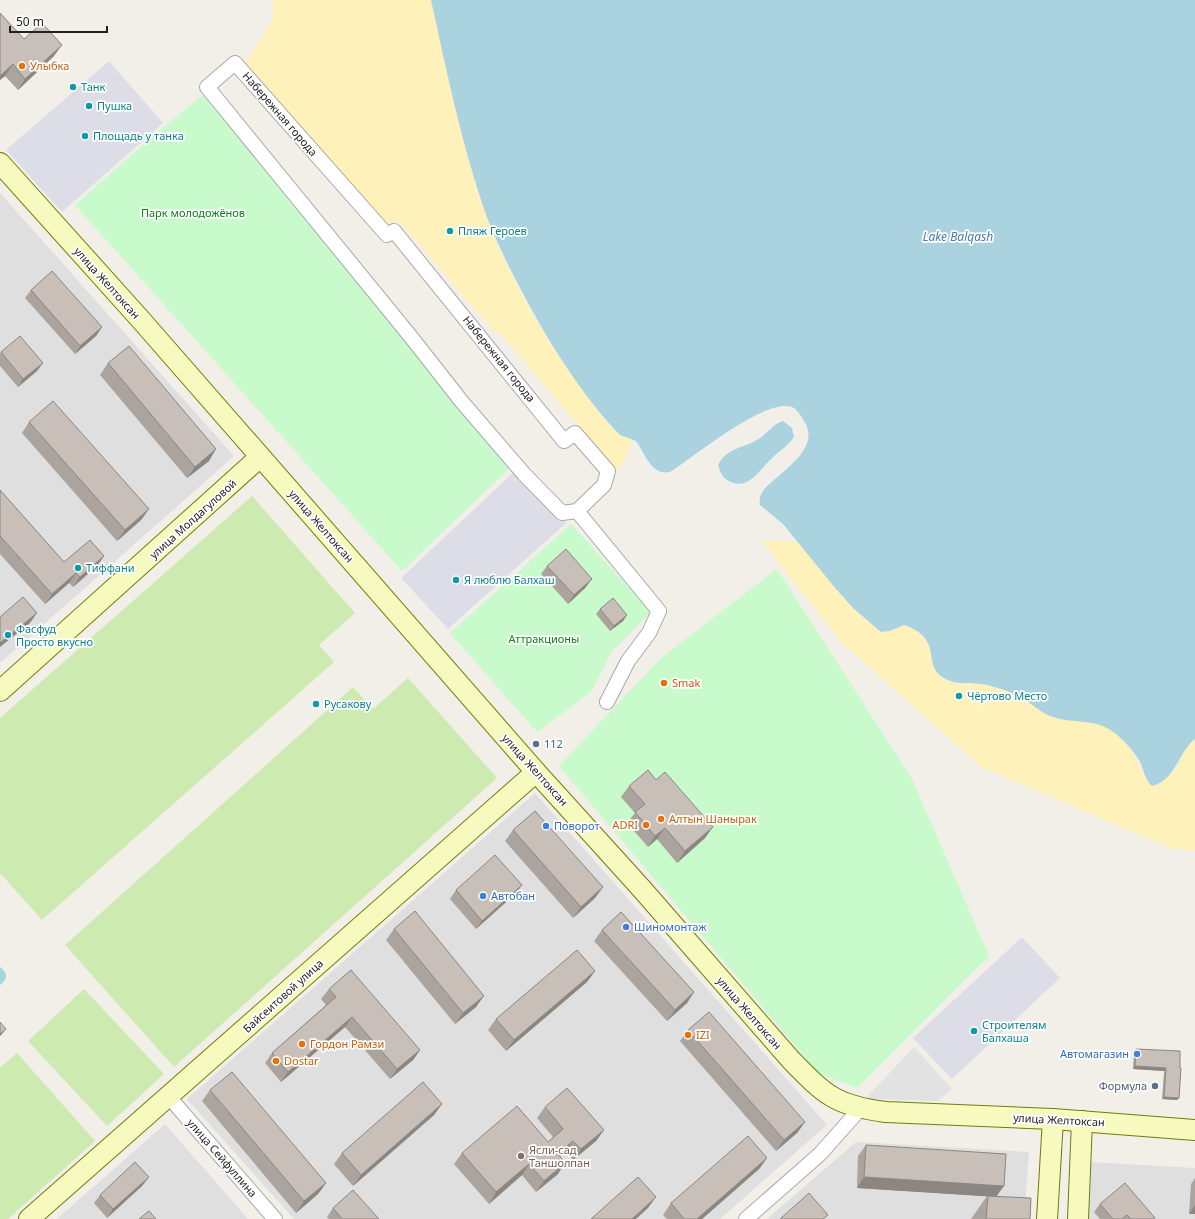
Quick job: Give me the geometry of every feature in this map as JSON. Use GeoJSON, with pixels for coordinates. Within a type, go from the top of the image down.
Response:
{"type":"FeatureCollection","features":[{"type":"Feature","properties":{"kind":"street","name":"Набережная города"},"geometry":{"type":"LineString","coordinates":[[235,63],[387,235],[394,231],[564,441],[575,433],[608,471],[604,485],[577,511],[562,513],[524,474],[462,402],[406,330],[207,87],[235,63]]}},
{"type":"Feature","properties":{"kind":"street","name":"улица Желтоксан"},"geometry":{"type":"LineString","coordinates":[[0,163],[141,320],[536,772],[641,888],[791,1060],[815,1085],[836,1101],[860,1109],[886,1112],[1052,1119],[1195,1130]]}},
{"type":"Feature","properties":{"kind":"street","name":"улица Молдагуловой"},"geometry":{"type":"LineString","coordinates":[[0,691],[260,457]]}},
{"type":"Feature","properties":{"kind":"street"},"geometry":{"type":"LineString","coordinates":[[577,511],[659,611],[649,633],[628,661],[607,702]]}},
{"type":"Feature","properties":{"kind":"street","name":"Байсеитовой улица"},"geometry":{"type":"LineString","coordinates":[[29,1219],[536,772]]}},
{"type":"Feature","properties":{"kind":"street","name":"улица Сейфуллина"},"geometry":{"type":"LineString","coordinates":[[168,1097],[275,1219]]}},
{"type":"Feature","properties":{"kind":"street"},"geometry":{"type":"LineString","coordinates":[[746,1219],[820,1154],[860,1109]]}},
{"type":"Feature","properties":{"kind":"street"},"geometry":{"type":"LineString","coordinates":[[1047,1219],[1052,1119]]}},
{"type":"Feature","properties":{"kind":"street"},"geometry":{"type":"LineString","coordinates":[[1078,1219],[1082,1121]]}},
{"type":"Feature","properties":{"kind":"shaded area","name":"Площадь у танка"},"geometry":{"type":"Polygon","coordinates":[[[109,61],[163,123],[62,212],[6,150],[109,61]]]}},
{"type":"Feature","properties":{"kind":"shaded area"},"geometry":{"type":"Polygon","coordinates":[[[0,193],[234,456],[0,663],[0,193]]]}},
{"type":"Feature","properties":{"kind":"shaded area"},"geometry":{"type":"Polygon","coordinates":[[[517,469],[566,523],[448,629],[401,578],[517,469]]]}},
{"type":"Feature","properties":{"kind":"shaded area"},"geometry":{"type":"Polygon","coordinates":[[[535,793],[827,1125],[720,1219],[294,1219],[187,1099],[535,793]]]}},
{"type":"Feature","properties":{"kind":"shaded area"},"geometry":{"type":"Polygon","coordinates":[[[1022,937],[1060,978],[952,1079],[913,1038],[1022,937]]]}},
{"type":"Feature","properties":{"kind":"shaded area"},"geometry":{"type":"Polygon","coordinates":[[[914,1047],[952,1089],[938,1101],[865,1099],[914,1047]]]}},
{"type":"Feature","properties":{"kind":"shaded area"},"geometry":{"type":"Polygon","coordinates":[[[165,1124],[248,1219],[57,1219],[165,1124]]]}},
{"type":"Feature","properties":{"kind":"shaded area"},"geometry":{"type":"Polygon","coordinates":[[[856,1142],[1029,1152],[1024,1219],[767,1219],[856,1142]]]}},
{"type":"Feature","properties":{"kind":"shaded area"},"geometry":{"type":"Polygon","coordinates":[[[1090,1162],[1195,1168],[1195,1219],[1086,1219],[1090,1162]]]}},
{"type":"Feature","properties":{"kind":"green space","name":"Парк молодожёнов"},"geometry":{"type":"Polygon","coordinates":[[[203,95],[511,467],[402,571],[75,205],[155,134],[203,95]]]}},
{"type":"Feature","properties":{"kind":"green space"},"geometry":{"type":"Polygon","coordinates":[[[252,496],[355,613],[319,645],[334,662],[42,920],[0,873],[0,718],[252,496]]]}},
{"type":"Feature","properties":{"kind":"green space","name":"Аттракционы"},"geometry":{"type":"Polygon","coordinates":[[[571,524],[651,612],[612,651],[591,692],[537,732],[450,633],[571,524]]]}},
{"type":"Feature","properties":{"kind":"green space"},"geometry":{"type":"Polygon","coordinates":[[[777,569],[912,779],[989,956],[857,1088],[818,1073],[559,766],[662,657],[777,569]]]}},
{"type":"Feature","properties":{"kind":"green space"},"geometry":{"type":"Polygon","coordinates":[[[408,678],[497,778],[174,1067],[65,945],[353,687],[373,709],[408,678]]]}},
{"type":"Feature","properties":{"kind":"green space"},"geometry":{"type":"Polygon","coordinates":[[[84,989],[164,1074],[107,1126],[28,1041],[84,989]]]}},
{"type":"Feature","properties":{"kind":"green space"},"geometry":{"type":"Polygon","coordinates":[[[17,1053],[95,1141],[8,1219],[0,1219],[0,1068],[17,1053]]]}},
{"type":"Feature","properties":{"kind":"sand","name":"Пляж Героев"},"geometry":{"type":"Polygon","coordinates":[[[274,0],[431,0],[460,128],[474,178],[491,228],[501,253],[526,302],[540,327],[570,373],[612,428],[625,437],[633,439],[623,463],[616,470],[503,336],[492,329],[398,220],[386,226],[245,64],[272,21],[274,0]]]}},
{"type":"Feature","properties":{"kind":"sand","name":"Чёртово Место"},"geometry":{"type":"Polygon","coordinates":[[[761,540],[800,542],[828,578],[869,622],[881,631],[890,631],[904,625],[917,631],[929,645],[935,668],[940,675],[948,681],[957,683],[982,684],[1011,692],[1054,718],[1097,724],[1114,732],[1128,746],[1134,755],[1146,781],[1157,785],[1166,778],[1177,766],[1188,746],[1195,739],[1195,851],[1170,848],[982,767],[843,644],[761,540]]]}},
{"type":"Feature","properties":{"kind":"water","name":"Lake Balqash"},"geometry":{"type":"Polygon","coordinates":[[[431,0],[1195,0],[1195,739],[1184,751],[1172,772],[1166,778],[1160,783],[1152,786],[1147,780],[1134,752],[1119,737],[1105,727],[1097,724],[1065,720],[1050,716],[1022,698],[996,687],[981,684],[957,683],[946,679],[936,671],[928,643],[916,630],[904,625],[890,631],[881,632],[853,608],[783,524],[760,505],[760,498],[763,491],[796,460],[808,442],[808,432],[804,421],[794,408],[780,407],[764,411],[730,430],[670,472],[658,471],[649,462],[636,441],[620,435],[614,429],[587,396],[550,342],[519,286],[494,234],[482,203],[467,153],[431,0]]]}},
{"type":"Feature","properties":{"kind":"water"},"geometry":{"type":"Polygon","coordinates":[[[783,421],[792,428],[794,437],[789,444],[771,459],[749,481],[737,484],[728,481],[721,473],[718,465],[722,459],[737,448],[755,441],[776,424],[783,421]]]}},
{"type":"Feature","properties":{"kind":"water"},"geometry":{"type":"Polygon","coordinates":[[[0,967],[6,974],[6,978],[0,985],[0,967]]]}},
{"type":"Feature","properties":{"kind":"building","name":"Улыбка"},"geometry":{"type":"Polygon","coordinates":[[[0,13],[24,39],[42,23],[62,45],[25,79],[13,64],[0,76],[0,13]]]}},
{"type":"Feature","properties":{"kind":"building"},"geometry":{"type":"Polygon","coordinates":[[[52,271],[102,327],[80,346],[31,290],[52,271]]]}},
{"type":"Feature","properties":{"kind":"building"},"geometry":{"type":"Polygon","coordinates":[[[20,336],[43,363],[23,379],[1,352],[20,336]]]}},
{"type":"Feature","properties":{"kind":"building"},"geometry":{"type":"Polygon","coordinates":[[[129,346],[216,449],[195,467],[108,363],[129,346]]]}},
{"type":"Feature","properties":{"kind":"building"},"geometry":{"type":"Polygon","coordinates":[[[53,401],[149,509],[125,530],[29,422],[53,401]]]}},
{"type":"Feature","properties":{"kind":"building"},"geometry":{"type":"Polygon","coordinates":[[[0,490],[64,562],[90,540],[104,556],[80,577],[76,573],[52,594],[0,536],[0,490]]]}},
{"type":"Feature","properties":{"kind":"building"},"geometry":{"type":"Polygon","coordinates":[[[566,549],[592,579],[574,595],[547,566],[566,549]]]}},
{"type":"Feature","properties":{"kind":"building","name":"Фасфуд Просто вкусно"},"geometry":{"type":"Polygon","coordinates":[[[23,597],[37,613],[0,643],[0,617],[23,597]]]}},
{"type":"Feature","properties":{"kind":"building"},"geometry":{"type":"Polygon","coordinates":[[[613,598],[627,615],[614,626],[600,609],[613,598]]]}},
{"type":"Feature","properties":{"kind":"building","name":"Алтын Шанырак"},"geometry":{"type":"Polygon","coordinates":[[[648,770],[656,780],[665,772],[713,827],[685,851],[665,828],[655,836],[635,812],[645,804],[629,786],[648,770]]]}},
{"type":"Feature","properties":{"kind":"building"},"geometry":{"type":"Polygon","coordinates":[[[535,811],[603,887],[581,907],[513,830],[535,811]]]}},
{"type":"Feature","properties":{"kind":"building","name":"Автобан"},"geometry":{"type":"Polygon","coordinates":[[[495,855],[522,885],[482,921],[456,890],[495,855]]]}},
{"type":"Feature","properties":{"kind":"building"},"geometry":{"type":"Polygon","coordinates":[[[415,911],[484,996],[463,1013],[394,929],[415,911]]]}},
{"type":"Feature","properties":{"kind":"building"},"geometry":{"type":"Polygon","coordinates":[[[621,912],[694,992],[675,1010],[602,930],[621,912]]]}},
{"type":"Feature","properties":{"kind":"building"},"geometry":{"type":"Polygon","coordinates":[[[577,950],[595,971],[514,1040],[496,1019],[577,950]]]}},
{"type":"Feature","properties":{"kind":"building"},"geometry":{"type":"Polygon","coordinates":[[[351,970],[420,1050],[397,1069],[352,1017],[288,1072],[272,1053],[336,997],[329,989],[351,970]]]}},
{"type":"Feature","properties":{"kind":"building"},"geometry":{"type":"Polygon","coordinates":[[[709,1012],[805,1122],[784,1140],[688,1030],[709,1012]]]}},
{"type":"Feature","properties":{"kind":"building"},"geometry":{"type":"Polygon","coordinates":[[[0,1022],[6,1029],[0,1034],[0,1022]]]}},
{"type":"Feature","properties":{"kind":"building"},"geometry":{"type":"Polygon","coordinates":[[[1136,1049],[1180,1051],[1181,1068],[1179,1098],[1164,1097],[1166,1068],[1135,1066],[1136,1049]]]}},
{"type":"Feature","properties":{"kind":"building"},"geometry":{"type":"Polygon","coordinates":[[[232,1072],[326,1183],[304,1201],[210,1090],[232,1072]]]}},
{"type":"Feature","properties":{"kind":"building"},"geometry":{"type":"Polygon","coordinates":[[[423,1082],[442,1104],[361,1175],[342,1153],[423,1082]]]}},
{"type":"Feature","properties":{"kind":"building"},"geometry":{"type":"Polygon","coordinates":[[[567,1088],[604,1130],[581,1149],[573,1141],[558,1154],[565,1163],[544,1181],[529,1164],[496,1192],[462,1153],[517,1106],[548,1142],[563,1129],[545,1107],[567,1088]]]}},
{"type":"Feature","properties":{"kind":"building"},"geometry":{"type":"Polygon","coordinates":[[[748,1136],[767,1158],[697,1219],[684,1219],[671,1203],[748,1136]]]}},
{"type":"Feature","properties":{"kind":"building"},"geometry":{"type":"Polygon","coordinates":[[[866,1145],[1006,1154],[1004,1186],[864,1177],[866,1145]]]}},
{"type":"Feature","properties":{"kind":"building"},"geometry":{"type":"Polygon","coordinates":[[[135,1162],[149,1177],[113,1209],[100,1195],[135,1162]]]}},
{"type":"Feature","properties":{"kind":"building"},"geometry":{"type":"Polygon","coordinates":[[[638,1177],[656,1197],[632,1219],[591,1219],[638,1177]]]}},
{"type":"Feature","properties":{"kind":"building"},"geometry":{"type":"Polygon","coordinates":[[[1125,1183],[1155,1218],[1154,1219],[1131,1219],[1127,1215],[1122,1219],[1113,1219],[1100,1204],[1125,1183]]]}},
{"type":"Feature","properties":{"kind":"building"},"geometry":{"type":"Polygon","coordinates":[[[353,1190],[379,1219],[342,1219],[333,1208],[353,1190]]]}},
{"type":"Feature","properties":{"kind":"building"},"geometry":{"type":"Polygon","coordinates":[[[809,1193],[828,1215],[823,1219],[780,1219],[809,1193]]]}},
{"type":"Feature","properties":{"kind":"building"},"geometry":{"type":"Polygon","coordinates":[[[988,1196],[1031,1198],[1030,1219],[986,1219],[988,1196]]]}},
{"type":"Feature","properties":{"kind":"building"},"geometry":{"type":"Polygon","coordinates":[[[149,1211],[156,1219],[139,1219],[149,1211]]]}},
{"type":"Feature","properties":{"kind":"place","name":"Улыбка"},"geometry":{"type":"Point","coordinates":[22,66]}},
{"type":"Feature","properties":{"kind":"place","name":"Танк"},"geometry":{"type":"Point","coordinates":[73,87]}},
{"type":"Feature","properties":{"kind":"place","name":"Пушка"},"geometry":{"type":"Point","coordinates":[89,106]}},
{"type":"Feature","properties":{"kind":"place","name":"Площадь у танка"},"geometry":{"type":"Point","coordinates":[85,136]}},
{"type":"Feature","properties":{"kind":"place","name":"Пляж Героев"},"geometry":{"type":"Point","coordinates":[450,231]}},
{"type":"Feature","properties":{"kind":"place","name":"Тиффани"},"geometry":{"type":"Point","coordinates":[78,568]}},
{"type":"Feature","properties":{"kind":"place","name":"Я люблю Балхаш"},"geometry":{"type":"Point","coordinates":[456,580]}},
{"type":"Feature","properties":{"kind":"place","name":"Фасфуд Просто вкусно"},"geometry":{"type":"Point","coordinates":[8,635]}},
{"type":"Feature","properties":{"kind":"place","name":"Smak"},"geometry":{"type":"Point","coordinates":[664,683]}},
{"type":"Feature","properties":{"kind":"place","name":"Чёртово Место"},"geometry":{"type":"Point","coordinates":[959,696]}},
{"type":"Feature","properties":{"kind":"place","name":"Русакову"},"geometry":{"type":"Point","coordinates":[316,704]}},
{"type":"Feature","properties":{"kind":"place","name":"112"},"geometry":{"type":"Point","coordinates":[536,744]}},
{"type":"Feature","properties":{"kind":"place","name":"Алтын Шанырак"},"geometry":{"type":"Point","coordinates":[661,819]}},
{"type":"Feature","properties":{"kind":"place","name":"ADRI"},"geometry":{"type":"Point","coordinates":[646,825]}},
{"type":"Feature","properties":{"kind":"place","name":"Поворот"},"geometry":{"type":"Point","coordinates":[546,826]}},
{"type":"Feature","properties":{"kind":"place","name":"Автобан"},"geometry":{"type":"Point","coordinates":[483,896]}},
{"type":"Feature","properties":{"kind":"place","name":"Шиномонтаж"},"geometry":{"type":"Point","coordinates":[626,927]}},
{"type":"Feature","properties":{"kind":"place","name":"Строителям Балхаша"},"geometry":{"type":"Point","coordinates":[974,1031]}},
{"type":"Feature","properties":{"kind":"place","name":"IZI"},"geometry":{"type":"Point","coordinates":[688,1035]}},
{"type":"Feature","properties":{"kind":"place","name":"Гордон Рамзи"},"geometry":{"type":"Point","coordinates":[302,1044]}},
{"type":"Feature","properties":{"kind":"place","name":"Автомагазин"},"geometry":{"type":"Point","coordinates":[1137,1054]}},
{"type":"Feature","properties":{"kind":"place","name":"Dostar"},"geometry":{"type":"Point","coordinates":[276,1061]}},
{"type":"Feature","properties":{"kind":"place","name":"Формула"},"geometry":{"type":"Point","coordinates":[1155,1086]}},
{"type":"Feature","properties":{"kind":"place","name":"Ясли-сад Таншолпан"},"geometry":{"type":"Point","coordinates":[521,1156]}}]}
